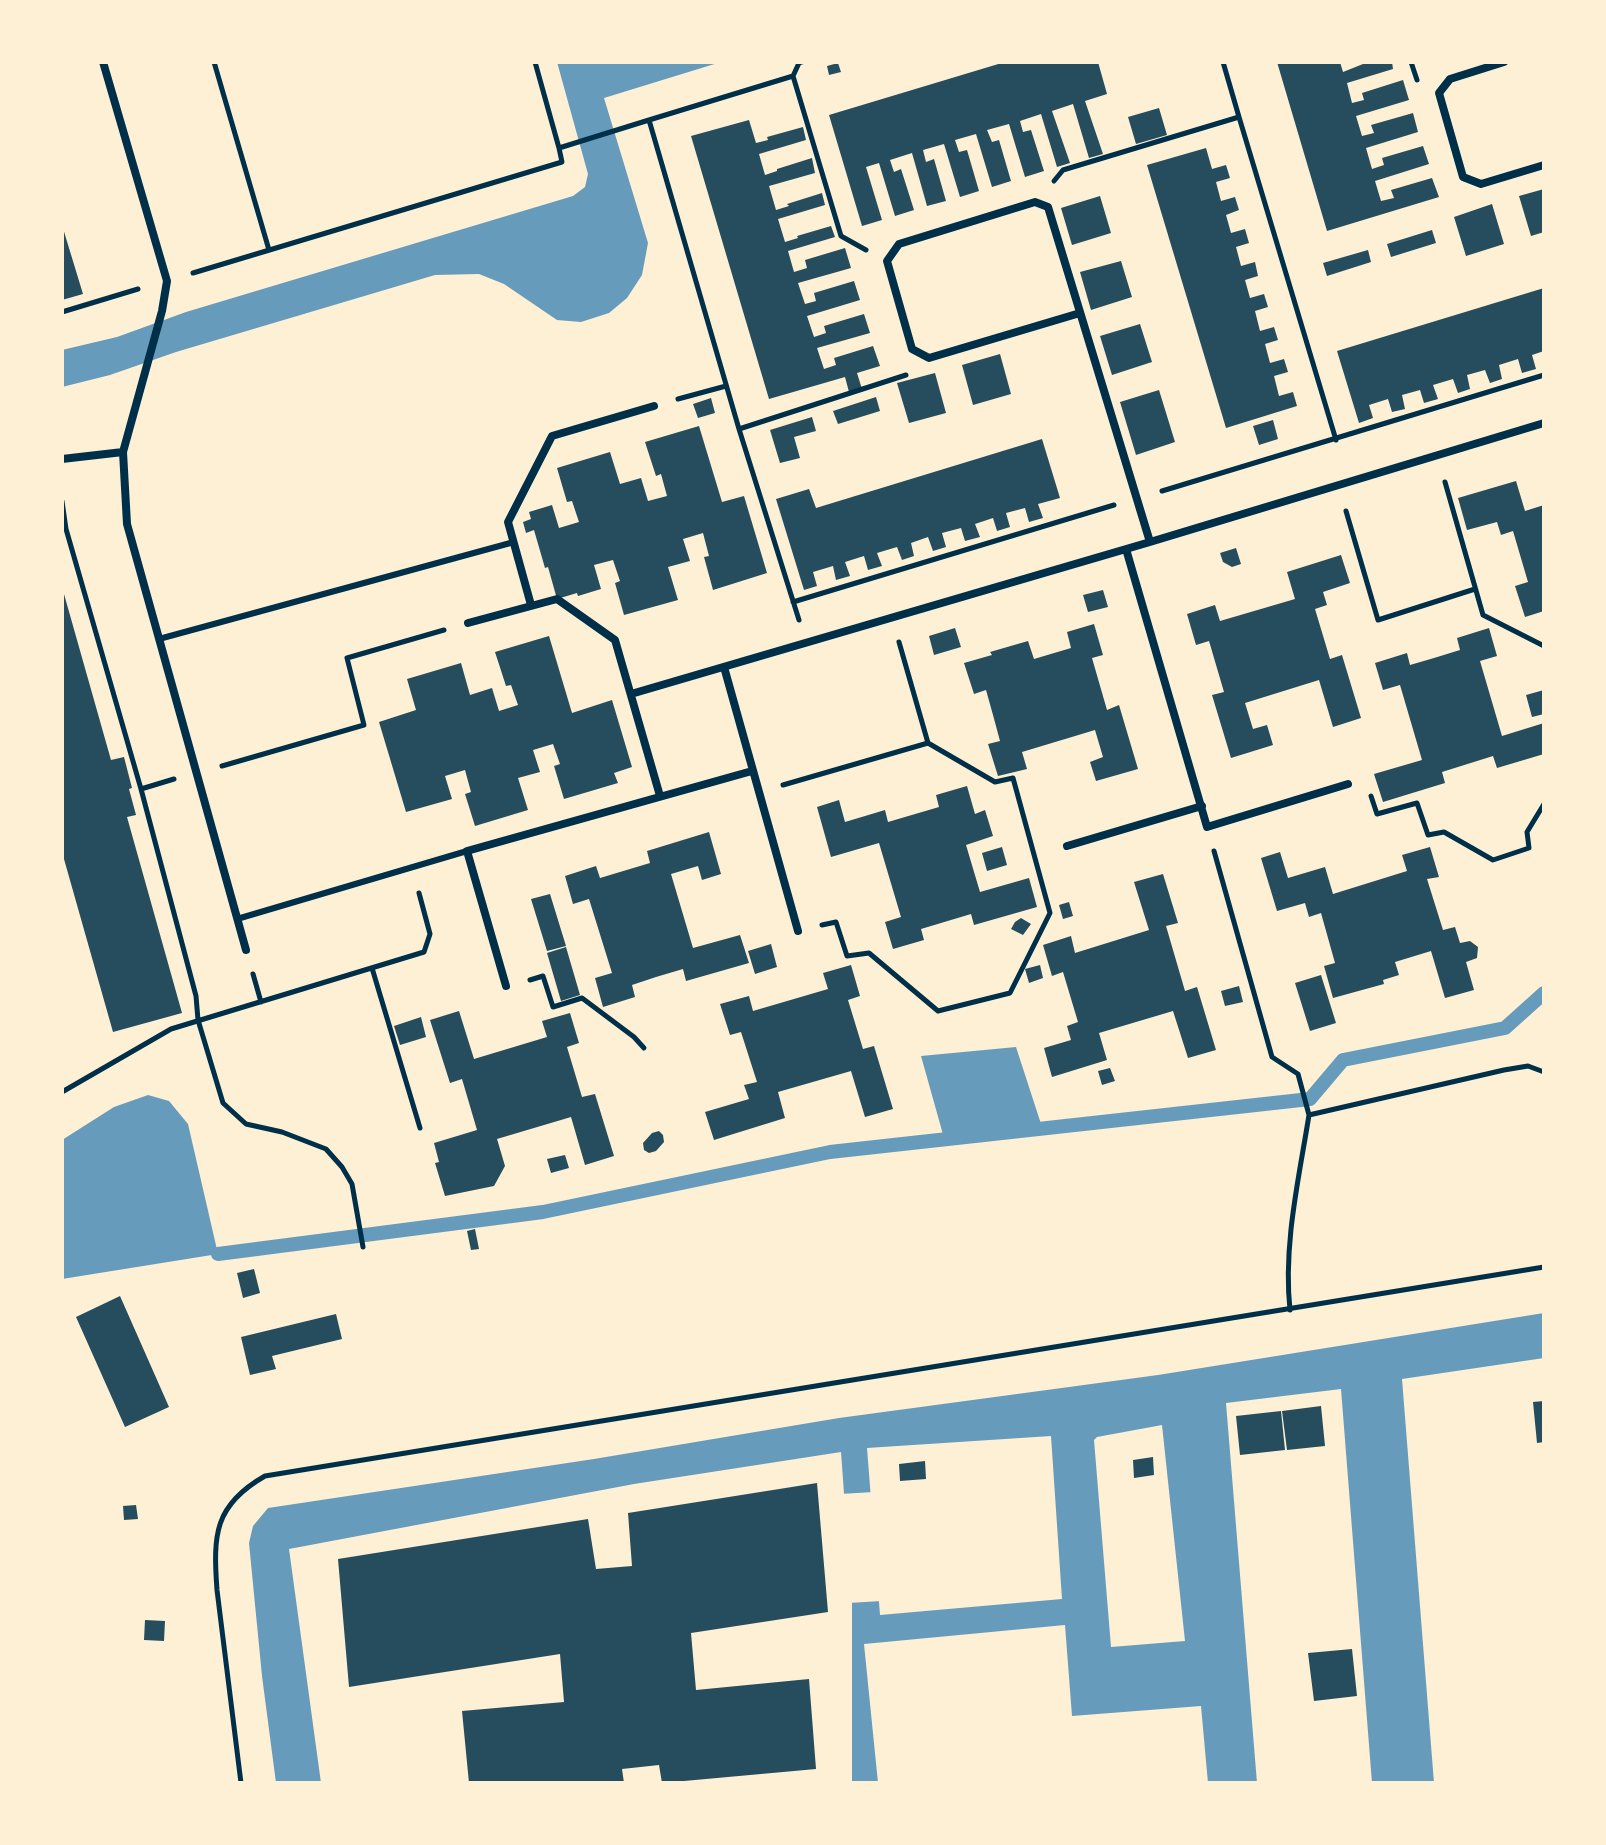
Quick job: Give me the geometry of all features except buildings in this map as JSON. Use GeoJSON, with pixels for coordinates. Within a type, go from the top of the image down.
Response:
{"type":"FeatureCollection","features":[{"type":"Feature","properties":{"kind":"street"},"geometry":{"type":"LineString","coordinates":[[103,62],[167,281],[162,311],[123,452],[127,524],[246,950]]}},
{"type":"Feature","properties":{"kind":"street"},"geometry":{"type":"LineString","coordinates":[[1504,62],[1450,79],[1439,93],[1463,177],[1481,184],[1544,165]]}},
{"type":"Feature","properties":{"kind":"street"},"geometry":{"type":"LineString","coordinates":[[1080,313],[929,358],[912,349],[887,261],[899,244],[1035,202],[1048,207],[1150,542]]}},
{"type":"Feature","properties":{"kind":"street"},"geometry":{"type":"LineString","coordinates":[[531,605],[508,522],[552,436],[654,406]]}},
{"type":"Feature","properties":{"kind":"street"},"geometry":{"type":"LineString","coordinates":[[631,694],[1544,423]]}},
{"type":"Feature","properties":{"kind":"street"},"geometry":{"type":"LineString","coordinates":[[62,459],[123,452]]}},
{"type":"Feature","properties":{"kind":"street"},"geometry":{"type":"LineString","coordinates":[[1126,549],[1207,827],[1348,784]]}},
{"type":"Feature","properties":{"kind":"street"},"geometry":{"type":"LineString","coordinates":[[468,623],[557,599],[615,640],[660,796]]}},
{"type":"Feature","properties":{"kind":"street"},"geometry":{"type":"LineString","coordinates":[[724,667],[798,931]]}},
{"type":"Feature","properties":{"kind":"street"},"geometry":{"type":"LineString","coordinates":[[506,986],[467,851],[752,771]]}},
{"type":"Feature","properties":{"kind":"street"},"geometry":{"type":"LineString","coordinates":[[1067,846],[1202,806]]}},
{"type":"Feature","properties":{"kind":"lane"},"geometry":{"type":"LineString","coordinates":[[159,639],[514,542]]}},
{"type":"Feature","properties":{"kind":"lane"},"geometry":{"type":"LineString","coordinates":[[237,919],[467,851]]}},
{"type":"Feature","properties":{"kind":"path"},"geometry":{"type":"LineString","coordinates":[[214,62],[269,250]]}},
{"type":"Feature","properties":{"kind":"path"},"geometry":{"type":"LineString","coordinates":[[62,312],[562,162],[535,62]]}},
{"type":"Feature","properties":{"kind":"path"},"geometry":{"type":"LineString","coordinates":[[802,62],[793,76],[841,236],[887,261]]}},
{"type":"Feature","properties":{"kind":"path"},"geometry":{"type":"LineString","coordinates":[[1223,62],[1336,440]]}},
{"type":"Feature","properties":{"kind":"path"},"geometry":{"type":"LineString","coordinates":[[559,148],[793,76]]}},
{"type":"Feature","properties":{"kind":"path"},"geometry":{"type":"LineString","coordinates":[[1035,202],[1063,170],[1239,117]]}},
{"type":"Feature","properties":{"kind":"path"},"geometry":{"type":"LineString","coordinates":[[649,120],[726,386],[807,643]]}},
{"type":"Feature","properties":{"kind":"path"},"geometry":{"type":"LineString","coordinates":[[739,429],[910,373],[929,358]]}},
{"type":"Feature","properties":{"kind":"path"},"geometry":{"type":"LineString","coordinates":[[793,602],[1544,375]]}},
{"type":"Feature","properties":{"kind":"path"},"geometry":{"type":"LineString","coordinates":[[654,406],[726,386]]}},
{"type":"Feature","properties":{"kind":"path"},"geometry":{"type":"LineString","coordinates":[[1437,455],[1483,615],[1544,646]]}},
{"type":"Feature","properties":{"kind":"path"},"geometry":{"type":"LineString","coordinates":[[1338,485],[1378,620],[1475,589]]}},
{"type":"Feature","properties":{"kind":"path"},"geometry":{"type":"LineString","coordinates":[[62,501],[66,529],[141,789],[196,996],[198,1020],[223,1103],[246,1124],[282,1132],[326,1149],[352,1184],[362,1244]]}},
{"type":"Feature","properties":{"kind":"path"},"geometry":{"type":"LineString","coordinates":[[798,931],[836,922],[847,956],[869,953],[938,1011],[1010,993],[1050,913],[1013,778],[995,782],[928,743],[892,618]]}},
{"type":"Feature","properties":{"kind":"path"},"geometry":{"type":"LineString","coordinates":[[141,789],[364,725],[347,658],[468,623]]}},
{"type":"Feature","properties":{"kind":"path"},"geometry":{"type":"LineString","coordinates":[[758,792],[928,743]]}},
{"type":"Feature","properties":{"kind":"path"},"geometry":{"type":"LineString","coordinates":[[1348,784],[1366,779],[1377,814],[1417,803],[1428,835],[1444,832],[1493,860],[1529,848],[1527,832],[1544,804]]}},
{"type":"Feature","properties":{"kind":"path"},"geometry":{"type":"LineString","coordinates":[[1207,827],[1272,1057],[1298,1074],[1309,1115],[1294,1212],[1290,1310]]}},
{"type":"Feature","properties":{"kind":"path"},"geometry":{"type":"LineString","coordinates":[[62,1092],[171,1029],[424,952],[430,934],[416,882],[421,865]]}},
{"type":"Feature","properties":{"kind":"path"},"geometry":{"type":"LineString","coordinates":[[372,968],[420,1128]]}},
{"type":"Feature","properties":{"kind":"path"},"geometry":{"type":"LineString","coordinates":[[506,986],[543,976],[553,1007],[582,998],[644,1048]]}},
{"type":"Feature","properties":{"kind":"path"},"geometry":{"type":"LineString","coordinates":[[1309,1115],[1504,1070],[1528,1066],[1544,1072]]}},
{"type":"Feature","properties":{"kind":"path"},"geometry":{"type":"LineString","coordinates":[[241,1783],[217,1590],[217,1532],[222,1516],[232,1502],[247,1486],[265,1476],[1544,1267]]}},
{"type":"Feature","properties":{"kind":"water"},"geometry":{"type":"Polygon","coordinates":[[[557,62],[721,62],[604,98],[648,243],[642,275],[627,298],[609,313],[581,322],[557,320],[504,284],[479,274],[435,275],[62,387],[62,350],[117,337],[186,312],[573,196],[585,187],[588,174],[557,62]]]}},
{"type":"Feature","properties":{"kind":"water"},"geometry":{"type":"Polygon","coordinates":[[[1016,1047],[1042,1127],[944,1138],[921,1056],[1016,1047]]]}},
{"type":"Feature","properties":{"kind":"water"},"geometry":{"type":"Polygon","coordinates":[[[148,1095],[169,1101],[188,1124],[218,1254],[62,1279],[62,1140],[114,1107],[148,1095]]]}},
{"type":"Feature","properties":{"kind":"water"},"geometry":{"type":"Polygon","coordinates":[[[1544,1313],[1544,1358],[1402,1379],[1434,1783],[1372,1783],[1341,1389],[1226,1403],[1257,1783],[1208,1783],[1201,1706],[1072,1716],[1065,1625],[864,1644],[878,1783],[852,1783],[852,1604],[841,1452],[634,1484],[289,1549],[321,1783],[276,1783],[249,1543],[253,1526],[268,1508],[839,1418],[1158,1375],[1544,1313]],[[1162,1425],[1094,1440],[1111,1647],[1185,1641],[1162,1425]],[[1051,1436],[867,1448],[880,1615],[1062,1599],[1051,1436]]]}},
{"type":"Feature","properties":{"kind":"pier"},"geometry":{"type":"Polygon","coordinates":[[[874,1492],[882,1601],[848,1603],[840,1494],[874,1492]]]}},
{"type":"Feature","properties":{"kind":"waterway"},"geometry":{"type":"LineString","coordinates":[[218,1254],[543,1212],[830,1152],[1310,1099],[1343,1060],[1505,1028],[1544,993]]}}]}
